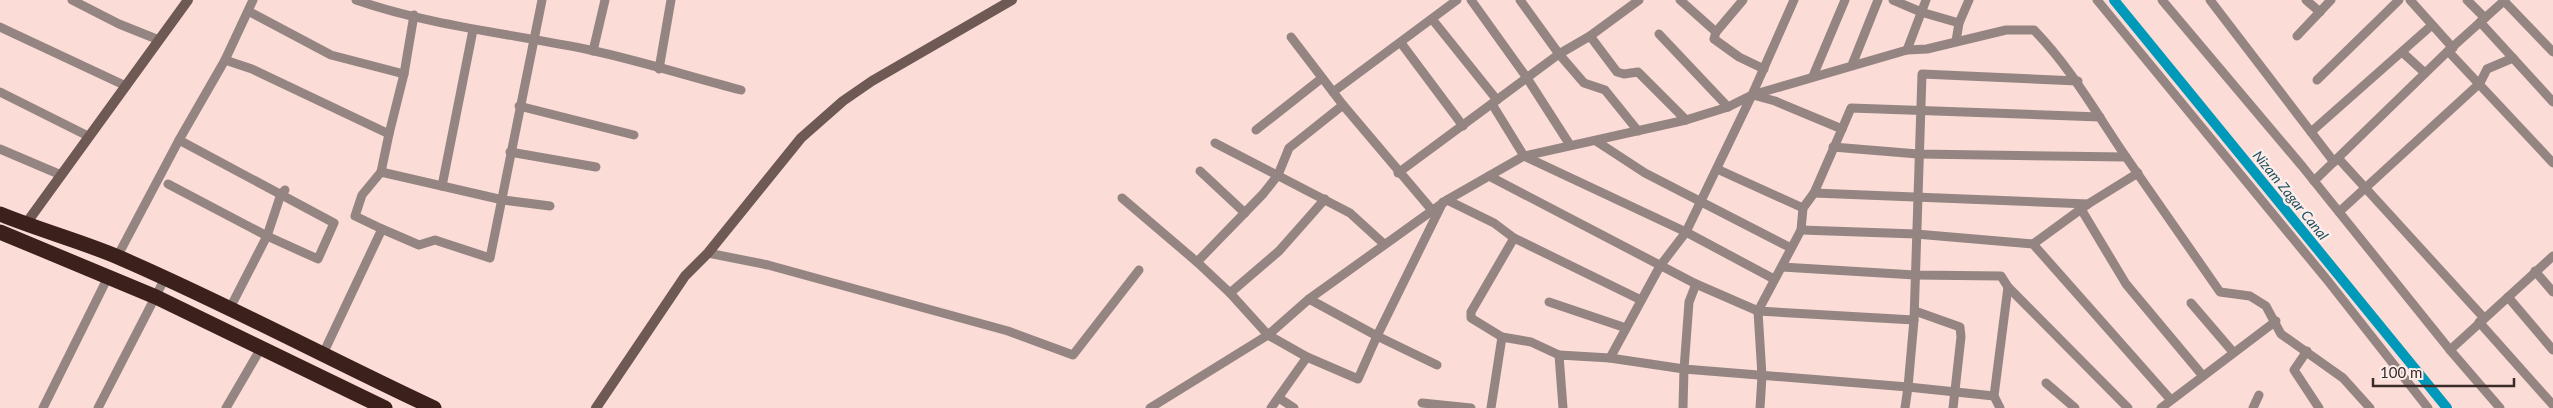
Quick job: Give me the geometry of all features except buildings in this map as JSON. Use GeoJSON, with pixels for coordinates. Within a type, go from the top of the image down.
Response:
{"type":"FeatureCollection","features":[{"type":"Feature","properties":{"kind":"highway"},"geometry":{"type":"LineString","coordinates":[[0,214],[25,225],[117,257],[164,280],[230,308],[322,356],[434,408]]}},
{"type":"Feature","properties":{"kind":"highway"},"geometry":{"type":"LineString","coordinates":[[0,232],[156,297],[386,408]]}},
{"type":"Feature","properties":{"kind":"street"},"geometry":{"type":"LineString","coordinates":[[72,0],[119,24],[159,40]]}},
{"type":"Feature","properties":{"kind":"street"},"geometry":{"type":"LineString","coordinates":[[25,225],[188,0]]}},
{"type":"Feature","properties":{"kind":"street"},"geometry":{"type":"LineString","coordinates":[[117,257],[179,140],[225,60],[253,0]]}},
{"type":"Feature","properties":{"kind":"street"},"geometry":{"type":"LineString","coordinates":[[356,0],[376,7],[473,30],[593,50],[741,90]]}},
{"type":"Feature","properties":{"kind":"street"},"geometry":{"type":"LineString","coordinates":[[414,15],[404,74],[381,172],[362,195],[355,216],[420,245],[435,240],[490,258],[503,200],[519,106],[536,39],[542,0]]}},
{"type":"Feature","properties":{"kind":"street"},"geometry":{"type":"LineString","coordinates":[[593,50],[605,0]]}},
{"type":"Feature","properties":{"kind":"street"},"geometry":{"type":"LineString","coordinates":[[659,69],[671,0]]}},
{"type":"Feature","properties":{"kind":"street"},"geometry":{"type":"LineString","coordinates":[[596,408],[685,276],[708,253],[801,138],[843,101],[872,81],[1012,0]]}},
{"type":"Feature","properties":{"kind":"street"},"geometry":{"type":"LineString","coordinates":[[1334,92],[1457,0]]}},
{"type":"Feature","properties":{"kind":"street"},"geometry":{"type":"LineString","coordinates":[[1471,0],[1527,78],[1570,145]]}},
{"type":"Feature","properties":{"kind":"street"},"geometry":{"type":"LineString","coordinates":[[1520,0],[1558,54],[1584,83],[1605,90],[1638,131]]}},
{"type":"Feature","properties":{"kind":"street"},"geometry":{"type":"LineString","coordinates":[[1398,173],[1558,54],[1590,36],[1638,0]]}},
{"type":"Feature","properties":{"kind":"street"},"geometry":{"type":"LineString","coordinates":[[1743,0],[1716,32],[1714,39],[1739,57],[1764,69]]}},
{"type":"Feature","properties":{"kind":"street"},"geometry":{"type":"LineString","coordinates":[[1610,358],[1660,266],[1686,232],[1752,95],[1794,0]]}},
{"type":"Feature","properties":{"kind":"street"},"geometry":{"type":"LineString","coordinates":[[1813,76],[1845,0]]}},
{"type":"Feature","properties":{"kind":"street"},"geometry":{"type":"LineString","coordinates":[[1852,64],[1878,0]]}},
{"type":"Feature","properties":{"kind":"street"},"geometry":{"type":"LineString","coordinates":[[1893,0],[1920,12],[1959,23]]}},
{"type":"Feature","properties":{"kind":"street"},"geometry":{"type":"LineString","coordinates":[[1907,50],[1926,0]]}},
{"type":"Feature","properties":{"kind":"street"},"geometry":{"type":"LineString","coordinates":[[1956,41],[1959,23],[1970,0]]}},
{"type":"Feature","properties":{"kind":"street"},"geometry":{"type":"LineString","coordinates":[[2097,0],[2328,281],[2428,408]]}},
{"type":"Feature","properties":{"kind":"street"},"geometry":{"type":"LineString","coordinates":[[2162,0],[2314,181],[2450,350],[2500,408]]}},
{"type":"Feature","properties":{"kind":"street"},"geometry":{"type":"LineString","coordinates":[[2210,0],[2311,132],[2336,160],[2366,188],[2553,404]]}},
{"type":"Feature","properties":{"kind":"street"},"geometry":{"type":"LineString","coordinates":[[2306,0],[2320,12]]}},
{"type":"Feature","properties":{"kind":"street"},"geometry":{"type":"LineString","coordinates":[[2297,36],[2331,0]]}},
{"type":"Feature","properties":{"kind":"street"},"geometry":{"type":"LineString","coordinates":[[2317,80],[2399,0]]}},
{"type":"Feature","properties":{"kind":"street"},"geometry":{"type":"LineString","coordinates":[[2410,0],[2450,49],[2553,163]]}},
{"type":"Feature","properties":{"kind":"street"},"geometry":{"type":"LineString","coordinates":[[2467,0],[2513,58],[2553,102]]}},
{"type":"Feature","properties":{"kind":"street"},"geometry":{"type":"LineString","coordinates":[[2314,181],[2450,49],[2504,0],[2553,52]]}},
{"type":"Feature","properties":{"kind":"street"},"geometry":{"type":"LineString","coordinates":[[1686,2],[1716,32]]}},
{"type":"Feature","properties":{"kind":"street"},"geometry":{"type":"LineString","coordinates":[[248,11],[331,56],[404,74]]}},
{"type":"Feature","properties":{"kind":"street"},"geometry":{"type":"LineString","coordinates":[[1432,19],[1494,102],[1524,156],[1686,232],[1774,279]]}},
{"type":"Feature","properties":{"kind":"street"},"geometry":{"type":"LineString","coordinates":[[2311,132],[2432,25]]}},
{"type":"Feature","properties":{"kind":"street"},"geometry":{"type":"LineString","coordinates":[[0,27],[126,86]]}},
{"type":"Feature","properties":{"kind":"street"},"geometry":{"type":"LineString","coordinates":[[442,186],[473,30]]}},
{"type":"Feature","properties":{"kind":"street"},"geometry":{"type":"LineString","coordinates":[[1150,408],[1165,403],[1268,335],[1309,299],[1431,209],[1524,156],[1686,120],[1728,107],[1752,95],[1852,64],[1907,50],[1927,50],[1956,41],[2006,30],[2034,30],[2056,52],[2078,81],[2126,156],[2220,292],[2250,296],[2266,306],[2276,321],[2281,334],[2343,378],[2370,408]]}},
{"type":"Feature","properties":{"kind":"street"},"geometry":{"type":"LineString","coordinates":[[1659,34],[1728,107]]}},
{"type":"Feature","properties":{"kind":"street"},"geometry":{"type":"LineString","coordinates":[[1590,36],[1617,72],[1624,74],[1638,72],[1686,120]]}},
{"type":"Feature","properties":{"kind":"street"},"geometry":{"type":"LineString","coordinates":[[1291,37],[1398,173],[1431,209]]}},
{"type":"Feature","properties":{"kind":"street"},"geometry":{"type":"LineString","coordinates":[[1401,43],[1463,126]]}},
{"type":"Feature","properties":{"kind":"street"},"geometry":{"type":"LineString","coordinates":[[2402,52],[2425,73]]}},
{"type":"Feature","properties":{"kind":"street"},"geometry":{"type":"LineString","coordinates":[[2339,212],[2480,83],[2487,69],[2513,58]]}},
{"type":"Feature","properties":{"kind":"street"},"geometry":{"type":"LineString","coordinates":[[225,60],[252,69],[389,134]]}},
{"type":"Feature","properties":{"kind":"street"},"geometry":{"type":"LineString","coordinates":[[1905,408],[1915,315],[1918,154],[1922,74],[2078,81]]}},
{"type":"Feature","properties":{"kind":"street"},"geometry":{"type":"LineString","coordinates":[[1256,130],[1322,78]]}},
{"type":"Feature","properties":{"kind":"street"},"geometry":{"type":"LineString","coordinates":[[0,92],[88,136]]}},
{"type":"Feature","properties":{"kind":"street"},"geometry":{"type":"LineString","coordinates":[[1752,95],[1775,101],[1842,129]]}},
{"type":"Feature","properties":{"kind":"street"},"geometry":{"type":"LineString","coordinates":[[1197,262],[1245,213],[1278,175],[1289,148],[1343,105]]}},
{"type":"Feature","properties":{"kind":"street"},"geometry":{"type":"LineString","coordinates":[[519,106],[634,135]]}},
{"type":"Feature","properties":{"kind":"street"},"geometry":{"type":"LineString","coordinates":[[1760,408],[1762,376],[1758,310],[1801,230],[1803,208],[1814,193],[1851,108],[2100,116]]}},
{"type":"Feature","properties":{"kind":"street"},"geometry":{"type":"LineString","coordinates":[[168,184],[266,236],[318,259],[334,223],[283,192],[179,140]]}},
{"type":"Feature","properties":{"kind":"street"},"geometry":{"type":"LineString","coordinates":[[1596,141],[1645,173],[1791,248]]}},
{"type":"Feature","properties":{"kind":"street"},"geometry":{"type":"LineString","coordinates":[[1215,143],[1350,213],[1384,244]]}},
{"type":"Feature","properties":{"kind":"street"},"geometry":{"type":"LineString","coordinates":[[1833,147],[1918,154],[2126,156]]}},
{"type":"Feature","properties":{"kind":"street"},"geometry":{"type":"LineString","coordinates":[[0,149],[61,175]]}},
{"type":"Feature","properties":{"kind":"street"},"geometry":{"type":"LineString","coordinates":[[510,152],[596,167]]}},
{"type":"Feature","properties":{"kind":"street"},"geometry":{"type":"LineString","coordinates":[[1717,169],[1803,208]]}},
{"type":"Feature","properties":{"kind":"street"},"geometry":{"type":"LineString","coordinates":[[1200,171],[1245,213]]}},
{"type":"Feature","properties":{"kind":"street"},"geometry":{"type":"LineString","coordinates":[[381,172],[503,200],[550,206]]}},
{"type":"Feature","properties":{"kind":"street"},"geometry":{"type":"LineString","coordinates":[[1801,230],[1916,234],[2033,244],[2085,206],[2138,173]]}},
{"type":"Feature","properties":{"kind":"street"},"geometry":{"type":"LineString","coordinates":[[1488,176],[1696,284],[1758,310],[1915,315],[1960,327],[1961,337],[1952,408]]}},
{"type":"Feature","properties":{"kind":"street"},"geometry":{"type":"LineString","coordinates":[[230,308],[266,236],[283,192]]}},
{"type":"Feature","properties":{"kind":"street"},"geometry":{"type":"LineString","coordinates":[[1814,193],[1917,196],[2085,206]]}},
{"type":"Feature","properties":{"kind":"street"},"geometry":{"type":"LineString","coordinates":[[1122,198],[1197,262],[1230,293],[1268,335],[1307,357],[1358,379],[1377,336],[1445,200]]}},
{"type":"Feature","properties":{"kind":"street"},"geometry":{"type":"LineString","coordinates":[[1230,293],[1279,251],[1325,199]]}},
{"type":"Feature","properties":{"kind":"street"},"geometry":{"type":"LineString","coordinates":[[1445,200],[1494,223],[1514,238],[1641,300]]}},
{"type":"Feature","properties":{"kind":"street"},"geometry":{"type":"LineString","coordinates":[[2085,206],[2126,284],[2203,376]]}},
{"type":"Feature","properties":{"kind":"street"},"geometry":{"type":"LineString","coordinates":[[322,356],[382,229]]}},
{"type":"Feature","properties":{"kind":"street"},"geometry":{"type":"LineString","coordinates":[[1514,238],[1471,312],[1474,322],[1502,336],[1531,342],[1559,355],[1610,358],[1684,369],[1908,387],[1994,396]]}},
{"type":"Feature","properties":{"kind":"street"},"geometry":{"type":"LineString","coordinates":[[2033,244],[2171,400]]}},
{"type":"Feature","properties":{"kind":"street"},"geometry":{"type":"LineString","coordinates":[[708,253],[768,266],[1008,331],[1073,355],[1140,270]]}},
{"type":"Feature","properties":{"kind":"street"},"geometry":{"type":"LineString","coordinates":[[2450,350],[2553,256]]}},
{"type":"Feature","properties":{"kind":"street"},"geometry":{"type":"LineString","coordinates":[[1782,267],[1916,275],[2001,276],[2008,287],[2128,408]]}},
{"type":"Feature","properties":{"kind":"street"},"geometry":{"type":"LineString","coordinates":[[2535,271],[2553,292]]}},
{"type":"Feature","properties":{"kind":"street"},"geometry":{"type":"LineString","coordinates":[[43,408],[108,277]]}},
{"type":"Feature","properties":{"kind":"street"},"geometry":{"type":"LineString","coordinates":[[98,408],[164,280]]}},
{"type":"Feature","properties":{"kind":"street"},"geometry":{"type":"LineString","coordinates":[[1683,408],[1689,302],[1696,284]]}},
{"type":"Feature","properties":{"kind":"street"},"geometry":{"type":"LineString","coordinates":[[2000,408],[1994,396],[2008,287]]}},
{"type":"Feature","properties":{"kind":"street"},"geometry":{"type":"LineString","coordinates":[[2508,297],[2553,350]]}},
{"type":"Feature","properties":{"kind":"street"},"geometry":{"type":"LineString","coordinates":[[1309,299],[1377,336],[1437,365]]}},
{"type":"Feature","properties":{"kind":"street"},"geometry":{"type":"LineString","coordinates":[[1549,302],[1626,328]]}},
{"type":"Feature","properties":{"kind":"street"},"geometry":{"type":"LineString","coordinates":[[2191,303],[2233,352]]}},
{"type":"Feature","properties":{"kind":"street"},"geometry":{"type":"LineString","coordinates":[[2161,408],[2276,321]]}},
{"type":"Feature","properties":{"kind":"street"},"geometry":{"type":"LineString","coordinates":[[1491,408],[1502,336]]}},
{"type":"Feature","properties":{"kind":"street"},"geometry":{"type":"LineString","coordinates":[[226,408],[261,348]]}},
{"type":"Feature","properties":{"kind":"street"},"geometry":{"type":"LineString","coordinates":[[2307,351],[2294,370],[2319,408]]}},
{"type":"Feature","properties":{"kind":"street"},"geometry":{"type":"LineString","coordinates":[[1559,355],[1563,408]]}},
{"type":"Feature","properties":{"kind":"street"},"geometry":{"type":"LineString","coordinates":[[1271,408],[1307,357]]}},
{"type":"Feature","properties":{"kind":"street"},"geometry":{"type":"LineString","coordinates":[[2046,383],[2075,408]]}},
{"type":"Feature","properties":{"kind":"street"},"geometry":{"type":"LineString","coordinates":[[2253,408],[2259,395]]}},
{"type":"Feature","properties":{"kind":"street"},"geometry":{"type":"LineString","coordinates":[[1279,398],[1294,408]]}},
{"type":"Feature","properties":{"kind":"street"},"geometry":{"type":"LineString","coordinates":[[1422,403],[1471,408]]}},
{"type":"Feature","properties":{"kind":"waterway","name":"Nizam Zagar Canal"},"geometry":{"type":"LineString","coordinates":[[2114,0],[2447,408]]}}]}
